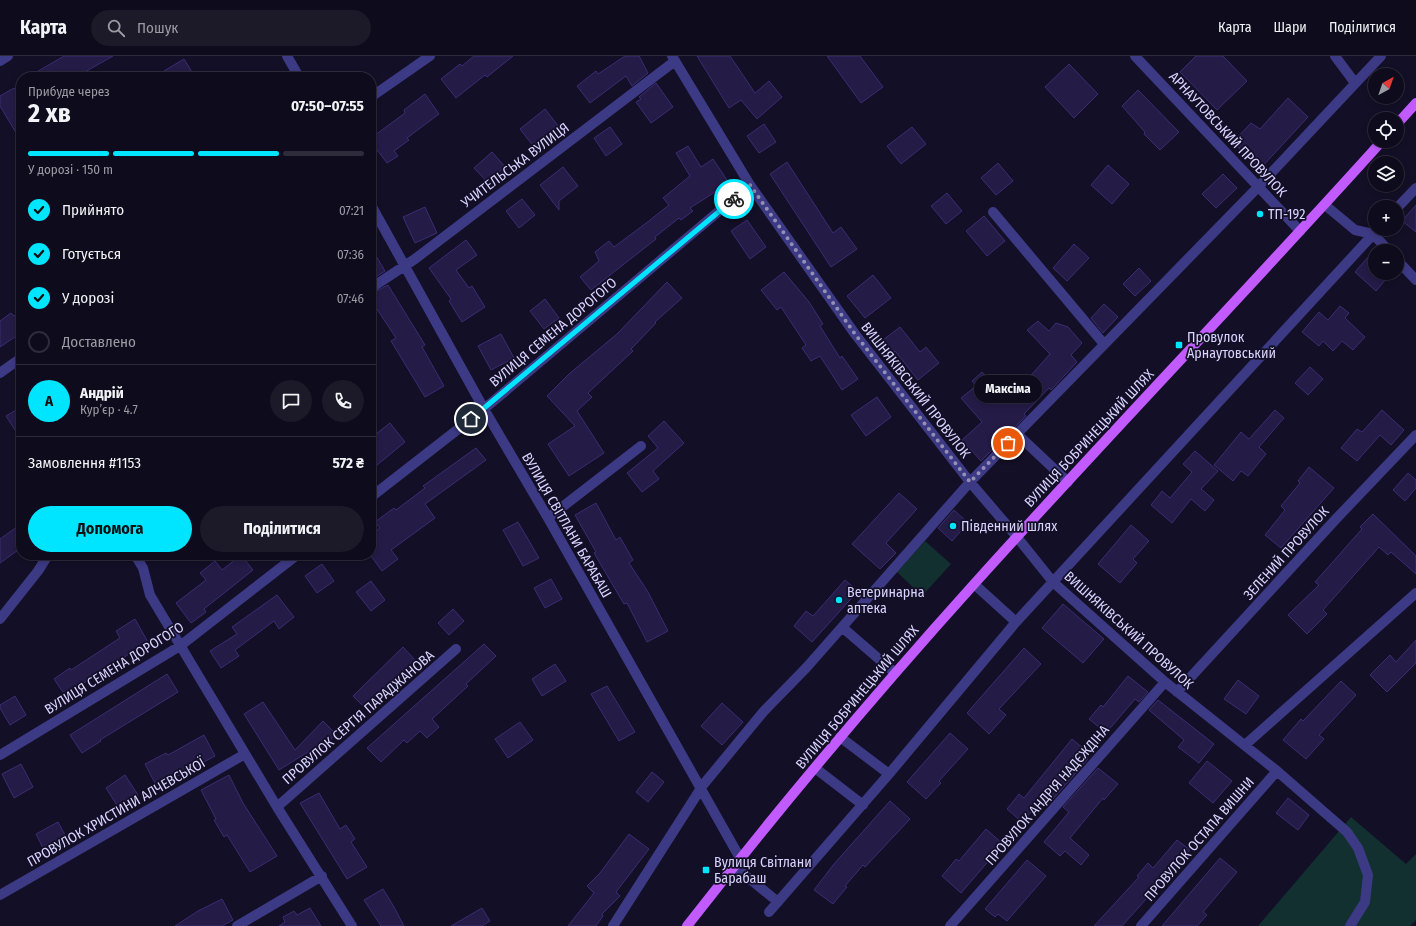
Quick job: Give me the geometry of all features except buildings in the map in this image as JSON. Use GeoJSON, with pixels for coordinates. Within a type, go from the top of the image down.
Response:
{"type":"FeatureCollection","features":[{"type":"Feature","properties":{"kind":"main road"},"geometry":{"type":"LineString","coordinates":[[1404,116],[1416,103]]}},
{"type":"Feature","properties":{"kind":"main road","name":"ВУЛИЦЯ БОБРИНЕЦЬКИЙ ШЛЯХ"},"geometry":{"type":"LineString","coordinates":[[687,926],[737,862],[895,673],[974,584],[1325,205],[1376,148]]}},
{"type":"Feature","properties":{"kind":"street"},"geometry":{"type":"LineString","coordinates":[[0,61],[8,56]]}},
{"type":"Feature","properties":{"kind":"street"},"geometry":{"type":"LineString","coordinates":[[287,56],[296,72]]}},
{"type":"Feature","properties":{"kind":"street"},"geometry":{"type":"LineString","coordinates":[[376,94],[430,56]]}},
{"type":"Feature","properties":{"kind":"street","name":"АРНАУТОВСЬКИЙ ПРОВУЛОК"},"geometry":{"type":"LineString","coordinates":[[1135,56],[1300,231]]}},
{"type":"Feature","properties":{"kind":"street"},"geometry":{"type":"LineString","coordinates":[[1334,56],[1355,83]]}},
{"type":"Feature","properties":{"kind":"street"},"geometry":{"type":"LineString","coordinates":[[613,926],[700,789],[764,711],[806,668],[970,482],[1259,186],[1381,56]]}},
{"type":"Feature","properties":{"kind":"street","name":"ВИШНЯКІВСЬКИЙ ПРОВУЛОК"},"geometry":{"type":"LineString","coordinates":[[673,58],[750,185],[855,334],[970,482],[1018,536],[1053,582],[1165,682],[1245,744],[1347,832],[1358,848],[1368,875],[1365,902],[1350,926]]}},
{"type":"Feature","properties":{"kind":"street","name":"УЧИТЕЛЬСЬКА ВУЛИЦЯ"},"geometry":{"type":"LineString","coordinates":[[376,285],[405,266],[673,58]]}},
{"type":"Feature","properties":{"kind":"street","name":"ВУЛИЦЯ СЕМЕНА ДОРОГОГО"},"geometry":{"type":"LineString","coordinates":[[376,493],[484,409],[750,185]]}},
{"type":"Feature","properties":{"kind":"street"},"geometry":{"type":"LineString","coordinates":[[1404,201],[1416,188]]}},
{"type":"Feature","properties":{"kind":"street"},"geometry":{"type":"LineString","coordinates":[[1325,205],[1355,230],[1368,231]]}},
{"type":"Feature","properties":{"kind":"street"},"geometry":{"type":"LineString","coordinates":[[993,212],[1104,344]]}},
{"type":"Feature","properties":{"kind":"street","name":"ВУЛИЦЯ СВІТЛАНИ БАРАБАШ"},"geometry":{"type":"LineString","coordinates":[[376,214],[484,409],[548,518],[700,789],[737,862]]}},
{"type":"Feature","properties":{"kind":"street"},"geometry":{"type":"LineString","coordinates":[[769,912],[863,805],[1016,622],[1371,236]]}},
{"type":"Feature","properties":{"kind":"street"},"geometry":{"type":"LineString","coordinates":[[1404,267],[1416,280]]}},
{"type":"Feature","properties":{"kind":"street"},"geometry":{"type":"LineString","coordinates":[[0,373],[16,362]]}},
{"type":"Feature","properties":{"kind":"street"},"geometry":{"type":"LineString","coordinates":[[1017,434],[1068,482]]}},
{"type":"Feature","properties":{"kind":"street","name":"ЗЕЛЕНИЙ ПРОВУЛОК"},"geometry":{"type":"LineString","coordinates":[[1177,692],[1335,520],[1416,435]]}},
{"type":"Feature","properties":{"kind":"street"},"geometry":{"type":"LineString","coordinates":[[548,518],[640,446]]}},
{"type":"Feature","properties":{"kind":"street"},"geometry":{"type":"LineString","coordinates":[[0,619],[45,560]]}},
{"type":"Feature","properties":{"kind":"street"},"geometry":{"type":"LineString","coordinates":[[137,560],[143,568],[150,595],[277,807],[322,876],[352,926]]}},
{"type":"Feature","properties":{"kind":"street","name":"ВУЛИЦЯ СЕМЕНА ДОРОГОГО"},"geometry":{"type":"LineString","coordinates":[[0,755],[180,646],[291,560]]}},
{"type":"Feature","properties":{"kind":"street"},"geometry":{"type":"LineString","coordinates":[[974,584],[1016,622]]}},
{"type":"Feature","properties":{"kind":"street"},"geometry":{"type":"LineString","coordinates":[[1245,744],[1416,593]]}},
{"type":"Feature","properties":{"kind":"street"},"geometry":{"type":"LineString","coordinates":[[842,627],[895,673]]}},
{"type":"Feature","properties":{"kind":"street","name":"ПРОВУЛОК СЕРГІЯ ПАРАДЖАНОВА"},"geometry":{"type":"LineString","coordinates":[[277,807],[456,649]]}},
{"type":"Feature","properties":{"kind":"street","name":"ПРОВУЛОК АНДРІЯ НАДЄЖДІНА"},"geometry":{"type":"LineString","coordinates":[[950,926],[1165,682]]}},
{"type":"Feature","properties":{"kind":"street"},"geometry":{"type":"LineString","coordinates":[[840,737],[889,774]]}},
{"type":"Feature","properties":{"kind":"street","name":"ПРОВУЛОК ХРИСТИНИ АЛЧЕВСЬКОЇ"},"geometry":{"type":"LineString","coordinates":[[0,895],[245,754]]}},
{"type":"Feature","properties":{"kind":"street"},"geometry":{"type":"LineString","coordinates":[[815,768],[863,805]]}},
{"type":"Feature","properties":{"kind":"street","name":"ПРОВУЛОК ОСТАПА ВИШНИ"},"geometry":{"type":"LineString","coordinates":[[1141,926],[1277,771]]}},
{"type":"Feature","properties":{"kind":"street"},"geometry":{"type":"LineString","coordinates":[[737,862],[778,902]]}},
{"type":"Feature","properties":{"kind":"street"},"geometry":{"type":"LineString","coordinates":[[237,926],[322,876]]}},
{"type":"Feature","properties":{"kind":"green space"},"geometry":{"type":"Polygon","coordinates":[[[925,541],[951,564],[922,596],[897,572],[925,541]]]}},
{"type":"Feature","properties":{"kind":"green space"},"geometry":{"type":"Polygon","coordinates":[[[1351,817],[1406,864],[1416,854],[1416,920],[1410,926],[1258,926],[1351,817]]]}},
{"type":"Feature","properties":{"kind":"way so far"},"geometry":{"type":"LineString","coordinates":[[734,199],[750,185],[855,334],[970,482],[1008,443]]}},
{"type":"Feature","properties":{"kind":"place","name":"ТП-192"},"geometry":{"type":"Point","coordinates":[1260,214]}},
{"type":"Feature","properties":{"kind":"place","name":"Провулок Арнаутовський"},"geometry":{"type":"Point","coordinates":[1179,345]}},
{"type":"Feature","properties":{"kind":"place","name":"Максіма"},"geometry":{"type":"Point","coordinates":[1008,443]}},
{"type":"Feature","properties":{"kind":"place","name":"Південний шлях"},"geometry":{"type":"Point","coordinates":[953,526]}},
{"type":"Feature","properties":{"kind":"place","name":"Ветеринарна аптека"},"geometry":{"type":"Point","coordinates":[839,600]}},
{"type":"Feature","properties":{"kind":"place","name":"Вулиця Світлани Барабаш"},"geometry":{"type":"Point","coordinates":[706,870]}},
{"type":"Feature","properties":{"kind":"route"},"geometry":{"type":"LineString","coordinates":[[471,419],[734,199]]}}]}
